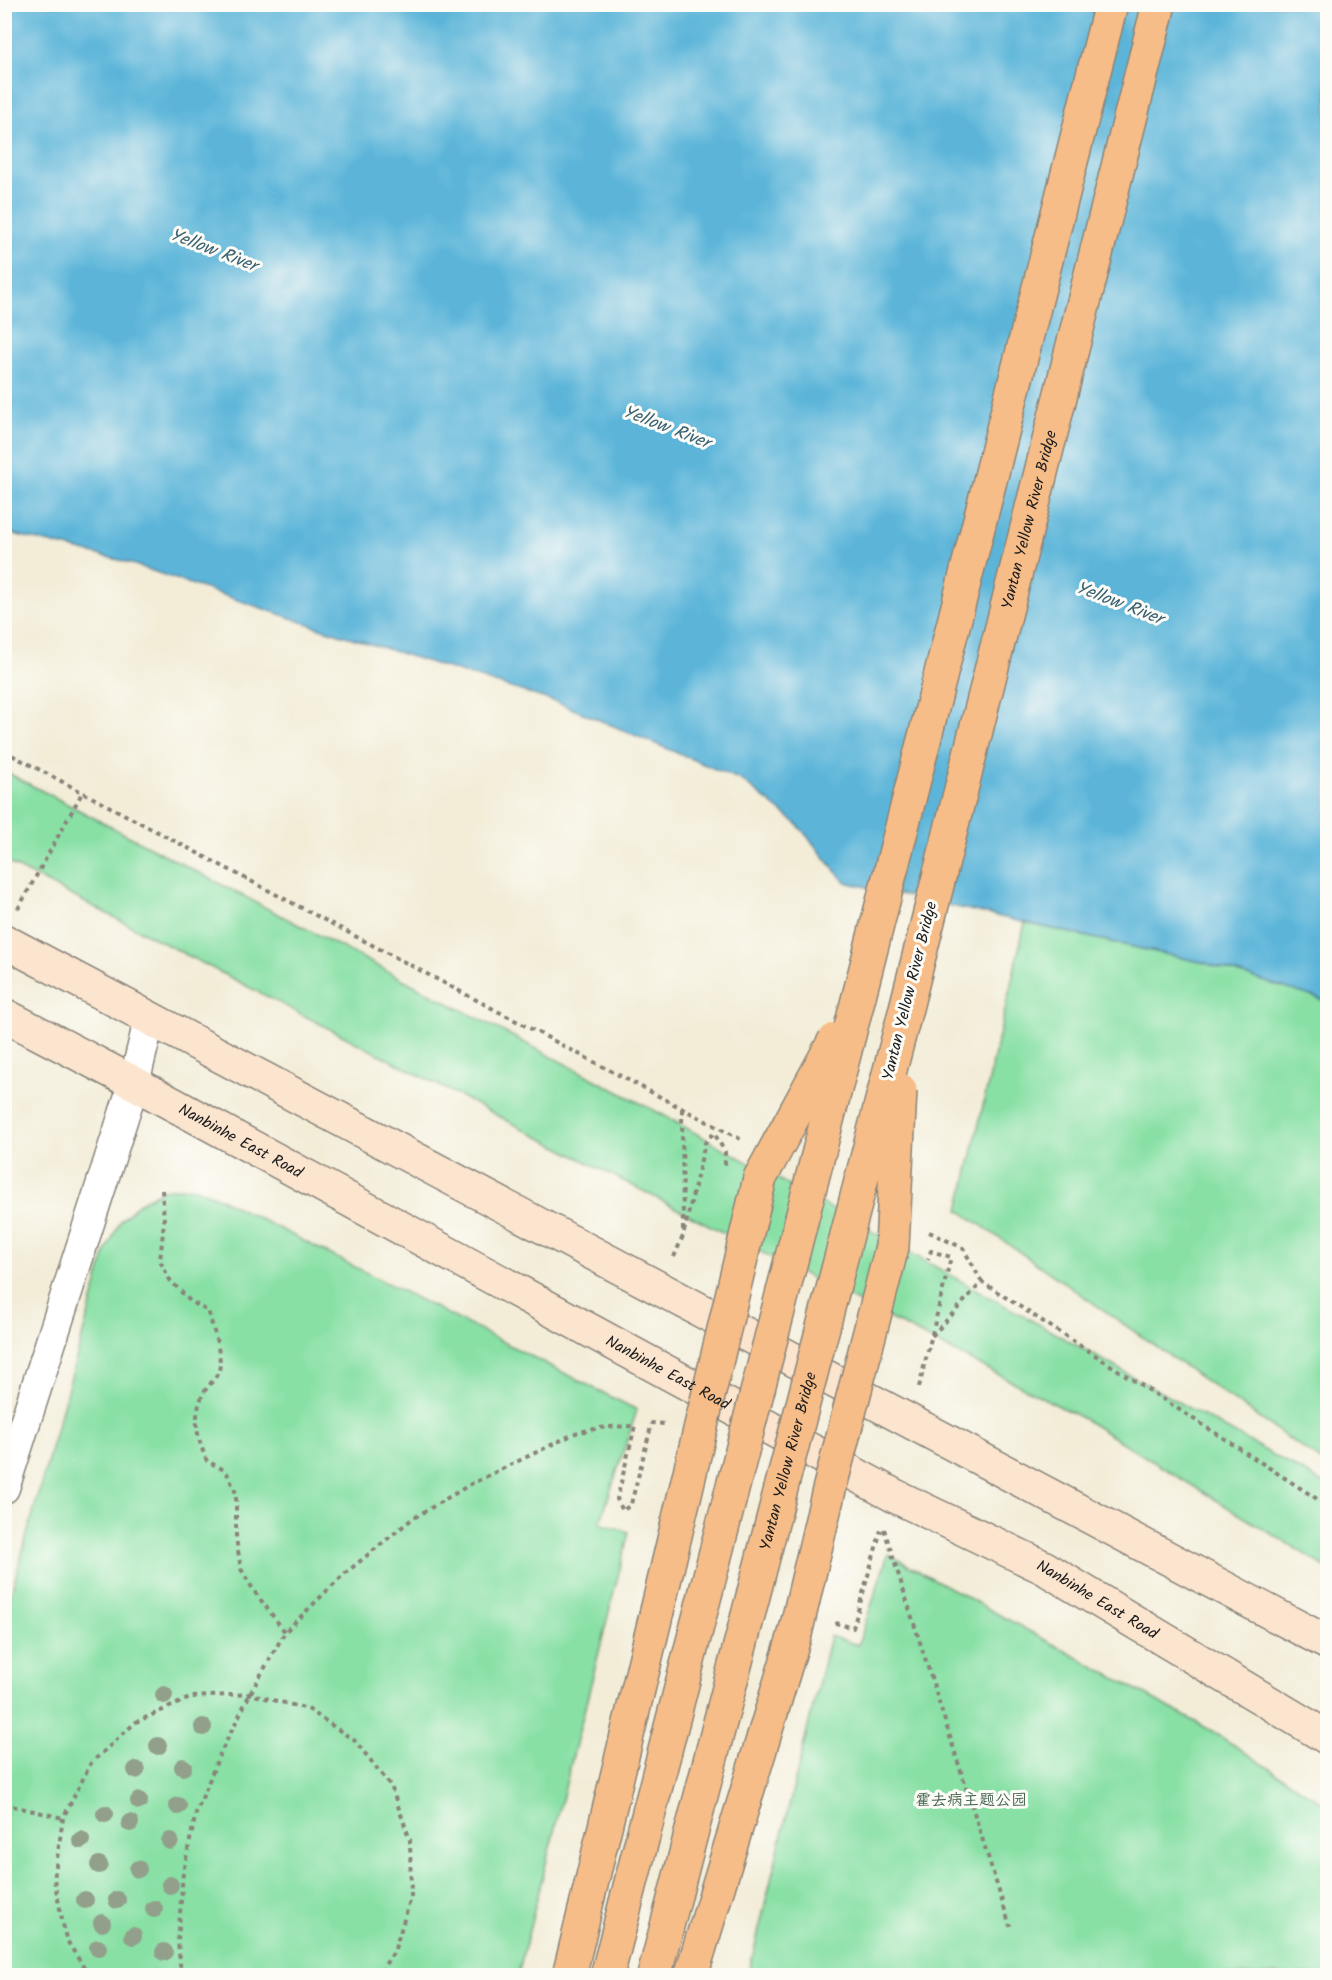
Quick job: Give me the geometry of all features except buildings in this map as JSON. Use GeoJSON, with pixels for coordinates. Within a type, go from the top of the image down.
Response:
{"type":"FeatureCollection","features":[{"type":"Feature","properties":{"kind":"main road"},"geometry":{"type":"LineString","coordinates":[[607,1976],[1111,4]]}},
{"type":"Feature","properties":{"kind":"main road","name":"Yantan Yellow River Bridge"},"geometry":{"type":"LineString","coordinates":[[654,1976],[903,1020],[1159,4]]}},
{"type":"Feature","properties":{"kind":"main road"},"geometry":{"type":"LineString","coordinates":[[10,927],[150,1017],[1328,1643]]}},
{"type":"Feature","properties":{"kind":"main road"},"geometry":{"type":"LineString","coordinates":[[569,1976],[760,1178],[859,996]]}},
{"type":"Feature","properties":{"kind":"main road","name":"Nanbinhe East Road"},"geometry":{"type":"LineString","coordinates":[[4,1015],[134,1083],[895,1496],[1043,1568],[1328,1738]]}},
{"type":"Feature","properties":{"kind":"main road"},"geometry":{"type":"LineString","coordinates":[[691,1976],[795,1634],[828,1494],[892,1247],[903,1020]]}},
{"type":"Feature","properties":{"kind":"street"},"geometry":{"type":"LineString","coordinates":[[4,1488],[134,1083],[150,1017]]}},
{"type":"Feature","properties":{"kind":"path"},"geometry":{"type":"LineString","coordinates":[[4,751],[750,1143]]}},
{"type":"Feature","properties":{"kind":"path"},"geometry":{"type":"LineString","coordinates":[[10,927],[82,793]]}},
{"type":"Feature","properties":{"kind":"path"},"geometry":{"type":"LineString","coordinates":[[682,1109],[683,1236],[705,1143],[714,1133],[725,1152],[725,1174]]}},
{"type":"Feature","properties":{"kind":"path"},"geometry":{"type":"LineString","coordinates":[[162,1190],[164,1221],[160,1261],[170,1280],[190,1301],[208,1311],[217,1339],[219,1370],[203,1394],[197,1413],[197,1437],[207,1461],[226,1471],[236,1493],[236,1538],[241,1569],[254,1591],[285,1632]]}},
{"type":"Feature","properties":{"kind":"path"},"geometry":{"type":"LineString","coordinates":[[920,1227],[963,1248],[982,1282],[1328,1506]]}},
{"type":"Feature","properties":{"kind":"path"},"geometry":{"type":"LineString","coordinates":[[906,1419],[920,1382],[951,1257],[931,1251],[927,1262]]}},
{"type":"Feature","properties":{"kind":"path"},"geometry":{"type":"LineString","coordinates":[[932,1336],[982,1282]]}},
{"type":"Feature","properties":{"kind":"path"},"geometry":{"type":"LineString","coordinates":[[181,1976],[178,1941],[183,1872],[196,1814],[219,1756],[249,1694],[285,1632],[343,1575],[412,1519],[471,1484],[578,1432],[606,1427],[635,1426],[616,1499],[623,1511],[631,1504],[652,1423],[669,1424]]}},
{"type":"Feature","properties":{"kind":"path"},"geometry":{"type":"LineString","coordinates":[[836,1623],[853,1628],[882,1526],[1010,1926]]}},
{"type":"Feature","properties":{"kind":"path"},"geometry":{"type":"LineString","coordinates":[[89,1976],[66,1939],[54,1879],[63,1818],[91,1763],[136,1722],[192,1697],[249,1694],[308,1709],[355,1741],[391,1786],[410,1840],[411,1898],[394,1952],[377,1976]]}},
{"type":"Feature","properties":{"kind":"path"},"geometry":{"type":"LineString","coordinates":[[4,1804],[63,1818]]}},
{"type":"Feature","properties":{"kind":"green space"},"geometry":{"type":"Polygon","coordinates":[[[4,771],[663,1115],[1327,1485],[1327,1568],[1082,1418],[5,861],[4,771]]]}},
{"type":"Feature","properties":{"kind":"green space"},"geometry":{"type":"Polygon","coordinates":[[[1025,923],[1205,963],[1327,1001],[1327,1465],[959,1210],[1025,923]]]}},
{"type":"Feature","properties":{"kind":"green space"},"geometry":{"type":"Polygon","coordinates":[[[189,1187],[215,1196],[637,1410],[600,1523],[629,1532],[518,1975],[5,1975],[5,1614],[106,1251],[120,1222],[138,1204],[162,1190],[189,1187]]]}},
{"type":"Feature","properties":{"kind":"green space","name":"霍去病主题公园"},"geometry":{"type":"Polygon","coordinates":[[[888,1554],[1212,1731],[1327,1806],[1327,1975],[748,1975],[830,1636],[858,1645],[888,1554]]]}},
{"type":"Feature","properties":{"kind":"water","name":"Yellow River"},"geometry":{"type":"Polygon","coordinates":[[[5,5],[1327,5],[1327,1001],[1205,963],[845,882],[797,824],[741,780],[559,703],[320,628],[123,561],[5,532],[5,5]]]}}]}
